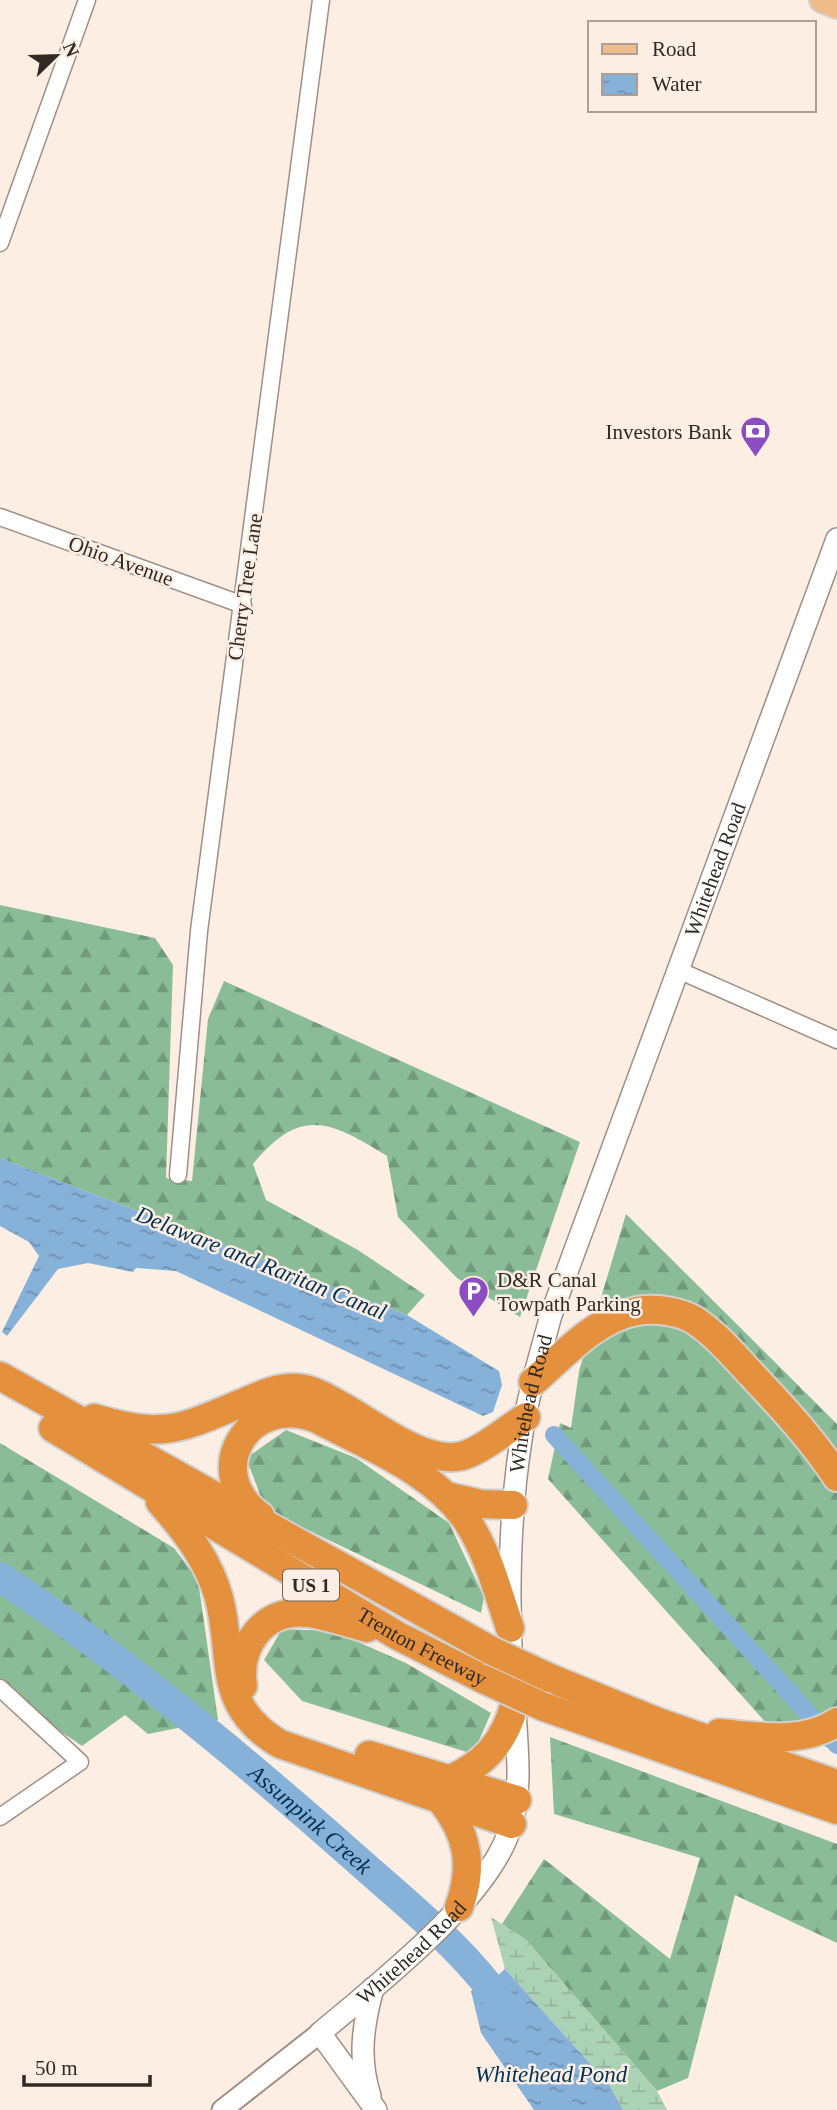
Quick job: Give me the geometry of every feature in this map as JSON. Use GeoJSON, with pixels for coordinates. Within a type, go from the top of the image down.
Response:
{"type":"FeatureCollection","features":[{"type":"Feature","properties":{"kind":"highway"},"geometry":{"type":"LineString","coordinates":[[39,1400],[143,1431],[166,1430],[187,1426],[269,1392],[295,1387],[324,1396],[435,1456],[466,1455],[522,1414],[581,1341],[618,1316],[657,1310],[694,1320],[732,1353],[813,1441],[837,1477]]}},
{"type":"Feature","properties":{"kind":"highway","name":"Trenton Freeway"},"geometry":{"type":"LineString","coordinates":[[0,1376],[490,1650],[550,1678],[658,1722],[837,1784]]}},
{"type":"Feature","properties":{"kind":"highway","name":"Trenton Freeway"},"geometry":{"type":"LineString","coordinates":[[0,1396],[398,1636],[482,1679],[544,1707],[772,1761],[837,1810]]}},
{"type":"Feature","properties":{"kind":"highway"},"geometry":{"type":"LineString","coordinates":[[298,1545],[250,1509],[234,1482],[236,1449],[243,1435],[267,1416],[282,1412],[301,1412],[315,1418],[418,1475],[446,1496],[468,1521],[485,1554],[510,1628]]}},
{"type":"Feature","properties":{"kind":"highway"},"geometry":{"type":"LineString","coordinates":[[144,1485],[178,1523],[211,1573],[223,1622],[230,1686],[248,1721],[280,1744],[445,1789],[515,1812]]}},
{"type":"Feature","properties":{"kind":"highway"},"geometry":{"type":"LineString","coordinates":[[446,1496],[481,1504],[513,1505]]}},
{"type":"Feature","properties":{"kind":"highway"},"geometry":{"type":"LineString","coordinates":[[398,1636],[309,1614],[292,1613],[275,1617],[250,1638],[241,1668],[243,1685],[255,1706],[274,1722],[445,1789]]}},
{"type":"Feature","properties":{"kind":"highway"},"geometry":{"type":"LineString","coordinates":[[445,1789],[484,1760],[497,1746],[508,1728],[514,1706]]}},
{"type":"Feature","properties":{"kind":"highway"},"geometry":{"type":"LineString","coordinates":[[772,1761],[810,1734],[837,1722]]}},
{"type":"Feature","properties":{"kind":"highway"},"geometry":{"type":"LineString","coordinates":[[445,1789],[467,1849],[468,1870],[456,1909]]}},
{"type":"Feature","properties":{"kind":"main road"},"geometry":{"type":"LineString","coordinates":[[822,0],[837,6]]}},
{"type":"Feature","properties":{"kind":"main road","name":"Whitehead Road"},"geometry":{"type":"LineString","coordinates":[[320,2033],[408,1955],[492,1870],[515,1812],[510,1628],[513,1505],[522,1414],[551,1315],[837,539]]}},
{"type":"Feature","properties":{"kind":"main road"},"geometry":{"type":"LineString","coordinates":[[373,1988],[364,2019],[362,2048],[365,2079],[375,2109]]}},
{"type":"Feature","properties":{"kind":"main road"},"geometry":{"type":"LineString","coordinates":[[320,2033],[375,2109]]}},
{"type":"Feature","properties":{"kind":"street"},"geometry":{"type":"LineString","coordinates":[[0,243],[87,0]]}},
{"type":"Feature","properties":{"kind":"street","name":"Cherry Tree Lane"},"geometry":{"type":"LineString","coordinates":[[178,1175],[199,931],[321,0]]}},
{"type":"Feature","properties":{"kind":"street","name":"Ohio Avenue"},"geometry":{"type":"LineString","coordinates":[[0,517],[243,605]]}},
{"type":"Feature","properties":{"kind":"street"},"geometry":{"type":"LineString","coordinates":[[678,970],[837,1040]]}},
{"type":"Feature","properties":{"kind":"street"},"geometry":{"type":"LineString","coordinates":[[0,1688],[46,1727],[80,1762],[0,1817]]}},
{"type":"Feature","properties":{"kind":"street","name":"Whitehead Road"},"geometry":{"type":"LineString","coordinates":[[222,2110],[320,2033]]}},
{"type":"Feature","properties":{"kind":"green space"},"geometry":{"type":"Polygon","coordinates":[[[0,905],[155,938],[173,965],[166,1178],[192,1181],[208,1019],[224,981],[580,1142],[520,1317],[457,1278],[398,1217],[387,1156],[349,1134],[332,1128],[317,1125],[286,1133],[253,1164],[266,1200],[358,1250],[425,1295],[407,1315],[0,1158],[0,905]]]}},
{"type":"Feature","properties":{"kind":"green space"},"geometry":{"type":"Polygon","coordinates":[[[626,1214],[837,1424],[837,1751],[768,1725],[548,1479],[560,1423],[571,1428],[579,1371],[626,1214]]]}},
{"type":"Feature","properties":{"kind":"green space"},"geometry":{"type":"Polygon","coordinates":[[[286,1430],[356,1458],[449,1523],[484,1597],[481,1613],[266,1510],[246,1458],[286,1430]]]}},
{"type":"Feature","properties":{"kind":"green space"},"geometry":{"type":"Polygon","coordinates":[[[0,1443],[174,1548],[198,1580],[218,1720],[148,1734],[125,1715],[82,1746],[0,1690],[0,1443]]]}},
{"type":"Feature","properties":{"kind":"green space"},"geometry":{"type":"Polygon","coordinates":[[[282,1629],[333,1631],[406,1663],[491,1713],[473,1754],[302,1701],[264,1660],[282,1629]]]}},
{"type":"Feature","properties":{"kind":"green space"},"geometry":{"type":"Polygon","coordinates":[[[550,1737],[837,1844],[837,1943],[735,1895],[688,2078],[657,2091],[526,1940],[502,1924],[544,1859],[670,1959],[700,1858],[554,1814],[550,1737]]]}},
{"type":"Feature","properties":{"kind":"green space"},"geometry":{"type":"Polygon","coordinates":[[[491,1917],[526,1940],[657,2091],[667,2110],[623,2110],[610,2086],[505,1969],[491,1917]]]}},
{"type":"Feature","properties":{"kind":"water"},"geometry":{"type":"Polygon","coordinates":[[[0,1158],[407,1315],[499,1371],[502,1385],[493,1412],[483,1416],[176,1271],[136,1268],[133,1272],[88,1263],[58,1269],[7,1336],[2,1332],[39,1256],[29,1242],[0,1226],[0,1158]]]}},
{"type":"Feature","properties":{"kind":"water","name":"Whitehead Pond"},"geometry":{"type":"Polygon","coordinates":[[[505,1969],[610,2086],[623,2110],[534,2110],[481,2033],[471,1991],[489,1983],[505,1969]]]}},
{"type":"Feature","properties":{"kind":"waterway","name":"Delaware and Raritan Canal"},"geometry":{"type":"LineString","coordinates":[[554,1435],[837,1745]]}},
{"type":"Feature","properties":{"kind":"waterway","name":"Assunpink Creek"},"geometry":{"type":"LineString","coordinates":[[0,1577],[137,1676],[311,1820],[458,1951],[510,2016]]}},
{"type":"Feature","properties":{"kind":"place","name":"Investors Bank"},"geometry":{"type":"Point","coordinates":[755,459]}},
{"type":"Feature","properties":{"kind":"place","name":"D&R Canal Towpath Parking"},"geometry":{"type":"Point","coordinates":[474,1319]}}]}
